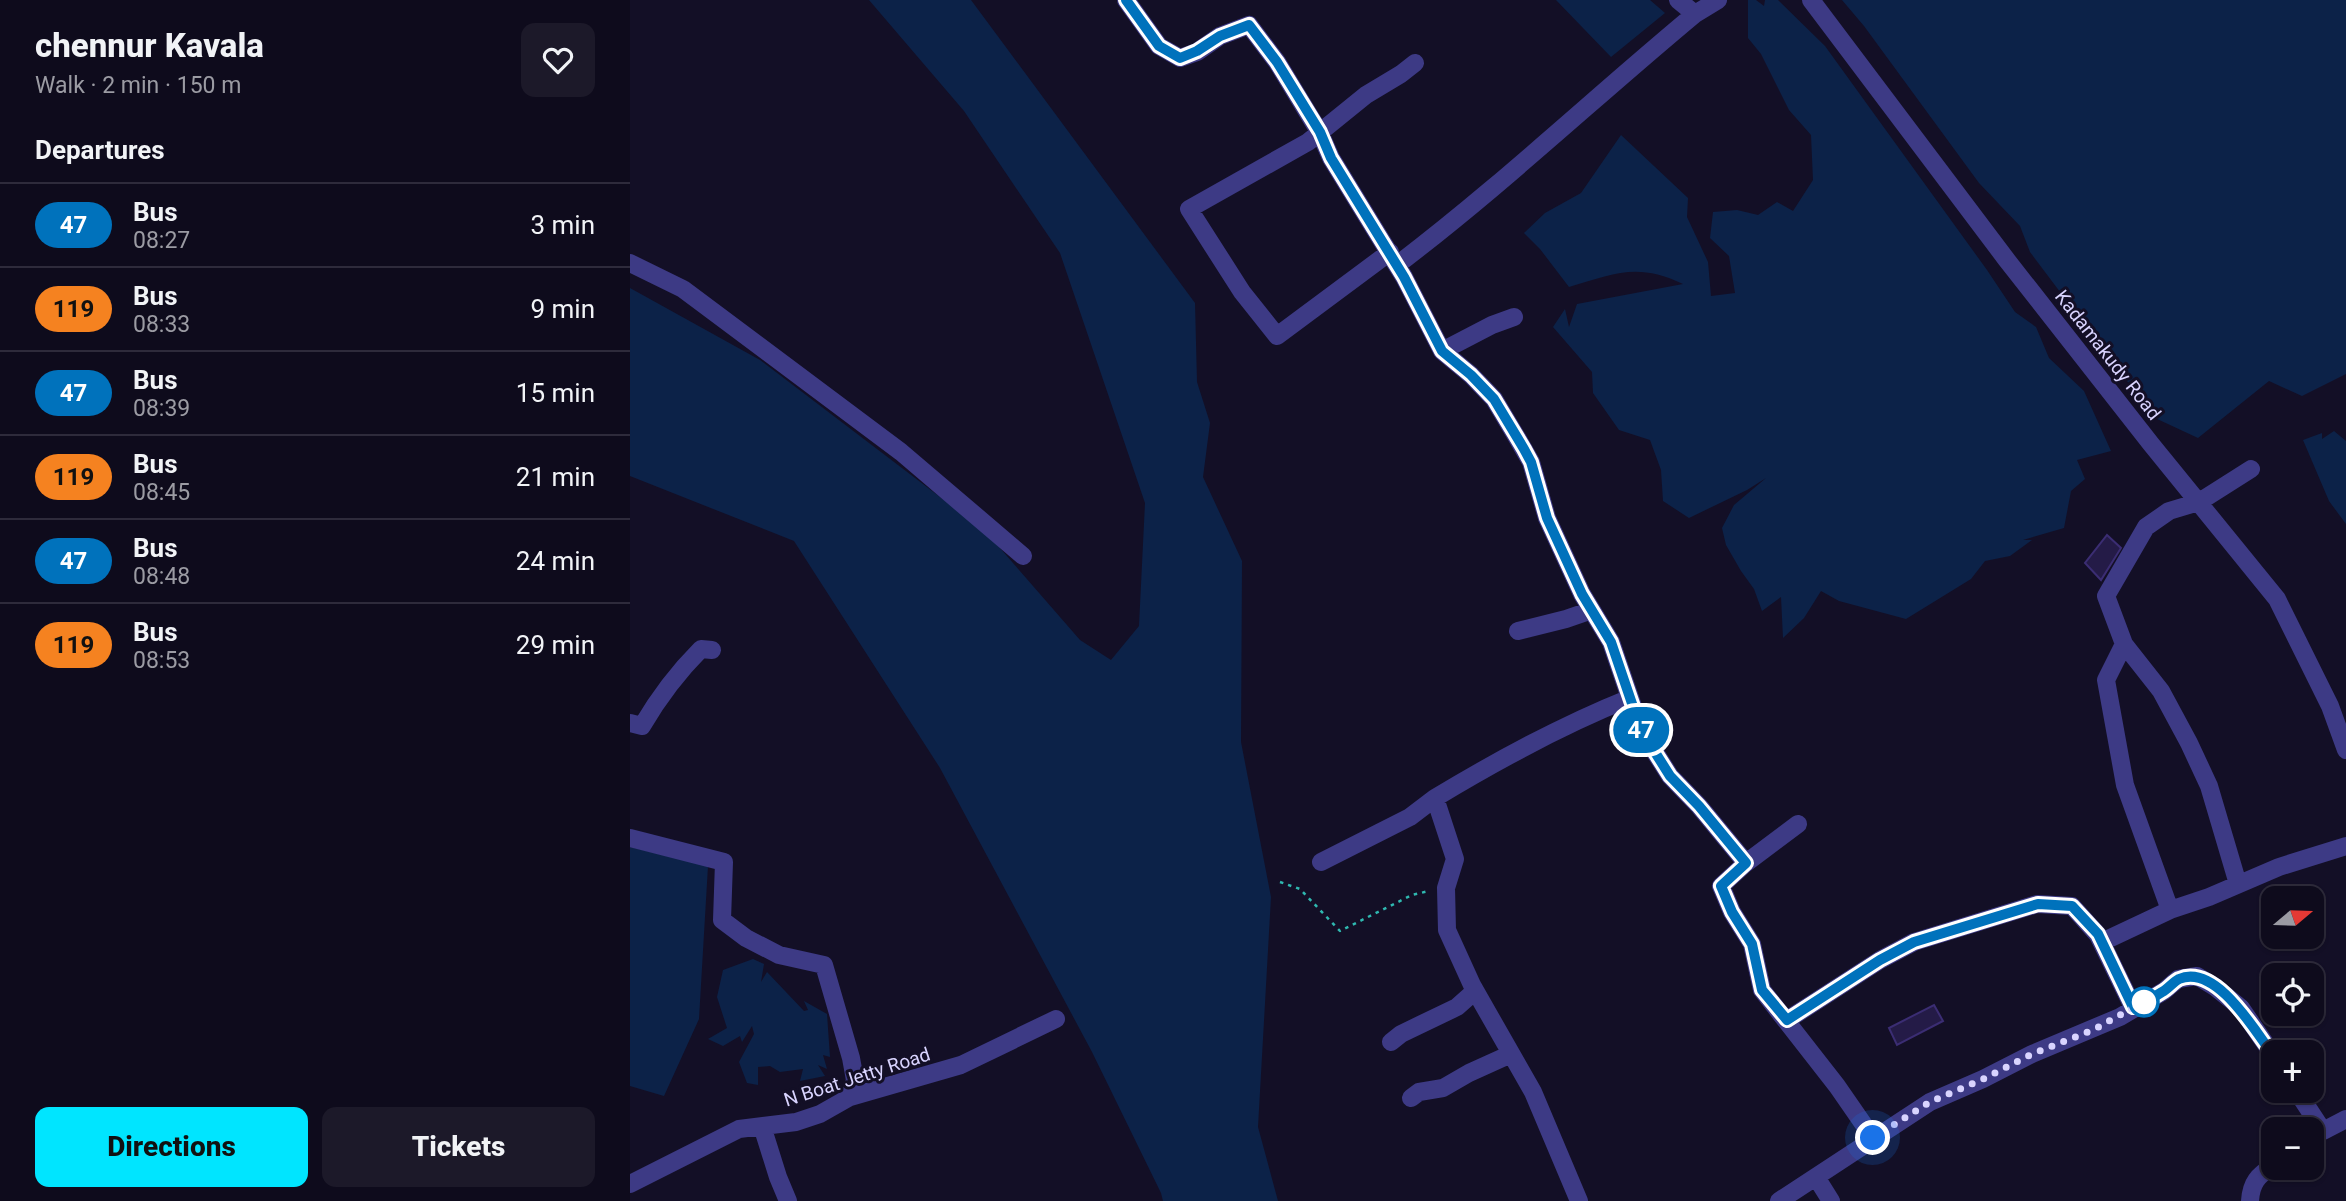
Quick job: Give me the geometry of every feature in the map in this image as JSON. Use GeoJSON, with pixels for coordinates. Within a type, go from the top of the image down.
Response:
{"type":"FeatureCollection","features":[{"type":"Feature","properties":{"kind":"street"},"geometry":{"type":"LineString","coordinates":[[1126,0],[1159,46],[1180,58],[1220,36],[1249,25],[1277,62],[1320,132],[1331,158],[1393,259],[1442,351],[1494,399],[1531,462],[1547,518],[1582,594],[1611,642],[1641,730],[1670,776],[1699,806],[1746,863]]}},
{"type":"Feature","properties":{"kind":"street"},"geometry":{"type":"LineString","coordinates":[[1678,0],[1695,14]]}},
{"type":"Feature","properties":{"kind":"street"},"geometry":{"type":"LineString","coordinates":[[1415,63],[1366,95],[1308,142],[1189,209],[1242,292],[1277,336],[1393,259],[1515,171],[1639,61],[1695,14],[1718,0]]}},
{"type":"Feature","properties":{"kind":"street","name":"Kadamakudy Road"},"geometry":{"type":"LineString","coordinates":[[1811,0],[2006,259],[2151,444],[2277,598],[2330,706],[2346,750]]}},
{"type":"Feature","properties":{"kind":"street"},"geometry":{"type":"LineString","coordinates":[[630,262],[683,289],[858,419],[1023,556]]}},
{"type":"Feature","properties":{"kind":"street"},"geometry":{"type":"LineString","coordinates":[[1442,351],[1492,325],[1514,317]]}},
{"type":"Feature","properties":{"kind":"street"},"geometry":{"type":"LineString","coordinates":[[2238,884],[2209,786],[2161,691],[2124,644],[2106,596],[2146,527],[2169,511],[2199,502],[2251,469]]}},
{"type":"Feature","properties":{"kind":"street"},"geometry":{"type":"LineString","coordinates":[[1518,631],[1592,610]]}},
{"type":"Feature","properties":{"kind":"street"},"geometry":{"type":"LineString","coordinates":[[2124,644],[2106,680],[2125,785],[2170,910]]}},
{"type":"Feature","properties":{"kind":"street"},"geometry":{"type":"LineString","coordinates":[[630,723],[642,726],[682,668],[701,649],[712,650]]}},
{"type":"Feature","properties":{"kind":"street"},"geometry":{"type":"LineString","coordinates":[[1321,862],[1410,817],[1435,798],[1506,756],[1597,711],[1630,698]]}},
{"type":"Feature","properties":{"kind":"street"},"geometry":{"type":"LineString","coordinates":[[1435,798],[1455,859],[1446,888],[1447,930],[1475,991],[1533,1092],[1579,1201]]}},
{"type":"Feature","properties":{"kind":"street"},"geometry":{"type":"LineString","coordinates":[[1798,824],[1746,863],[1721,886],[1732,912],[1752,944],[1762,990],[1837,1086],[1873,1138]]}},
{"type":"Feature","properties":{"kind":"street"},"geometry":{"type":"LineString","coordinates":[[630,838],[724,862],[722,920],[746,938],[779,955],[824,965],[851,1058],[855,1080],[850,1097]]}},
{"type":"Feature","properties":{"kind":"street"},"geometry":{"type":"LineString","coordinates":[[2102,942],[2170,910],[2279,867],[2346,846]]}},
{"type":"Feature","properties":{"kind":"street"},"geometry":{"type":"LineString","coordinates":[[1787,1020],[1880,960],[1914,942],[2038,904],[2072,906],[2098,934],[2133,1007]]}},
{"type":"Feature","properties":{"kind":"street"},"geometry":{"type":"LineString","coordinates":[[1779,1201],[1930,1102],[2032,1054],[2093,1030],[2164,991],[2178,979],[2197,976],[2215,987],[2241,1008],[2263,1040]]}},
{"type":"Feature","properties":{"kind":"street"},"geometry":{"type":"LineString","coordinates":[[1391,1042],[1401,1034],[1457,1007],[1475,991]]}},
{"type":"Feature","properties":{"kind":"street","name":"N Boat Jetty Road"},"geometry":{"type":"LineString","coordinates":[[630,1184],[739,1129],[796,1122],[820,1114],[850,1097],[961,1065],[1056,1019]]}},
{"type":"Feature","properties":{"kind":"street"},"geometry":{"type":"LineString","coordinates":[[1411,1098],[1419,1092],[1443,1088],[1511,1054]]}},
{"type":"Feature","properties":{"kind":"street"},"geometry":{"type":"LineString","coordinates":[[2324,1132],[2346,1119]]}},
{"type":"Feature","properties":{"kind":"street"},"geometry":{"type":"LineString","coordinates":[[762,1126],[788,1201]]}},
{"type":"Feature","properties":{"kind":"street"},"geometry":{"type":"LineString","coordinates":[[2250,1201],[2251,1188],[2261,1173]]}},
{"type":"Feature","properties":{"kind":"street"},"geometry":{"type":"LineString","coordinates":[[1816,1177],[1830,1201]]}},
{"type":"Feature","properties":{"kind":"path"},"geometry":{"type":"LineString","coordinates":[[1280,882],[1300,889],[1340,931],[1412,895],[1446,888]]}},
{"type":"Feature","properties":{"kind":"water"},"geometry":{"type":"Polygon","coordinates":[[[869,0],[971,0],[1195,303],[1197,382],[1210,423],[1203,477],[1242,561],[1241,742],[1271,897],[1258,1127],[1278,1201],[1163,1201],[1092,1052],[940,768],[794,541],[630,476],[630,288],[760,360],[986,532],[1080,640],[1111,660],[1139,626],[1145,503],[1060,253],[964,111],[869,0]]]}},
{"type":"Feature","properties":{"kind":"water"},"geometry":{"type":"Polygon","coordinates":[[[1556,0],[1650,0],[1665,13],[1611,57],[1556,0]]]}},
{"type":"Feature","properties":{"kind":"water"},"geometry":{"type":"Polygon","coordinates":[[[1748,0],[1756,0],[1764,6],[1765,0],[1778,0],[1825,46],[2015,312],[2036,327],[2049,358],[2084,391],[2111,451],[2077,460],[2085,479],[2071,491],[2064,528],[2023,540],[2032,540],[2010,556],[1985,561],[1971,579],[1906,619],[1839,601],[1821,591],[1804,618],[1783,638],[1781,597],[1762,611],[1754,589],[1726,545],[1722,528],[1734,505],[1766,478],[1689,518],[1663,501],[1661,470],[1650,440],[1619,430],[1593,393],[1592,372],[1553,327],[1565,309],[1569,327],[1577,304],[1683,284],[1652,273],[1626,272],[1569,287],[1524,233],[1545,213],[1581,193],[1621,135],[1688,198],[1687,217],[1708,262],[1711,296],[1735,293],[1729,256],[1710,238],[1713,212],[1737,210],[1758,215],[1777,202],[1793,211],[1813,180],[1811,135],[1789,110],[1761,54],[1748,38],[1748,0]]]}},
{"type":"Feature","properties":{"kind":"water"},"geometry":{"type":"Polygon","coordinates":[[[1842,0],[2346,0],[2346,374],[2302,396],[2269,381],[2198,438],[2155,418],[2030,252],[2020,226],[1979,183],[1842,0]]]}},
{"type":"Feature","properties":{"kind":"water"},"geometry":{"type":"Polygon","coordinates":[[[2334,431],[2346,441],[2346,524],[2329,501],[2303,440],[2322,433],[2322,439],[2334,431]]]}},
{"type":"Feature","properties":{"kind":"water"},"geometry":{"type":"Polygon","coordinates":[[[630,847],[708,866],[699,1019],[664,1096],[630,1086],[630,847]]]}},
{"type":"Feature","properties":{"kind":"water"},"geometry":{"type":"Polygon","coordinates":[[[753,959],[764,964],[761,982],[767,972],[804,1011],[808,1010],[804,1001],[827,1014],[830,1057],[823,1055],[827,1069],[818,1065],[825,1076],[800,1081],[803,1069],[780,1072],[770,1066],[758,1067],[758,1085],[747,1083],[739,1062],[754,1034],[752,1026],[742,1042],[740,1036],[723,1046],[708,1039],[727,1028],[717,997],[723,970],[753,959]]]}},
{"type":"Feature","properties":{"kind":"building"},"geometry":{"type":"Polygon","coordinates":[[[2107,535],[2121,548],[2101,580],[2085,563],[2107,535]]]}},
{"type":"Feature","properties":{"kind":"building"},"geometry":{"type":"Polygon","coordinates":[[[1934,1005],[1943,1021],[1897,1045],[1889,1028],[1934,1005]]]}},
{"type":"Feature","properties":{"kind":"bus line","name":"47"},"geometry":{"type":"LineString","coordinates":[[1126,0],[1159,46],[1180,58],[1220,36],[1249,25],[1277,62],[1320,132],[1331,158],[1390,252],[1442,351],[1494,399],[1531,462],[1547,518],[1582,594],[1611,642],[1641,730],[1670,776],[1699,806],[1746,863],[1721,886],[1732,912],[1752,944],[1762,990],[1787,1020],[1880,960],[1914,942],[2038,904],[2072,906],[2098,934],[2133,1007],[2164,991],[2178,979],[2197,976],[2241,1008],[2262,1040]]}},
{"type":"Feature","properties":{"kind":"route"},"geometry":{"type":"LineString","coordinates":[[1873,1138],[1930,1102],[2032,1054],[2093,1030],[2149,999],[2144,1002]]}}]}
